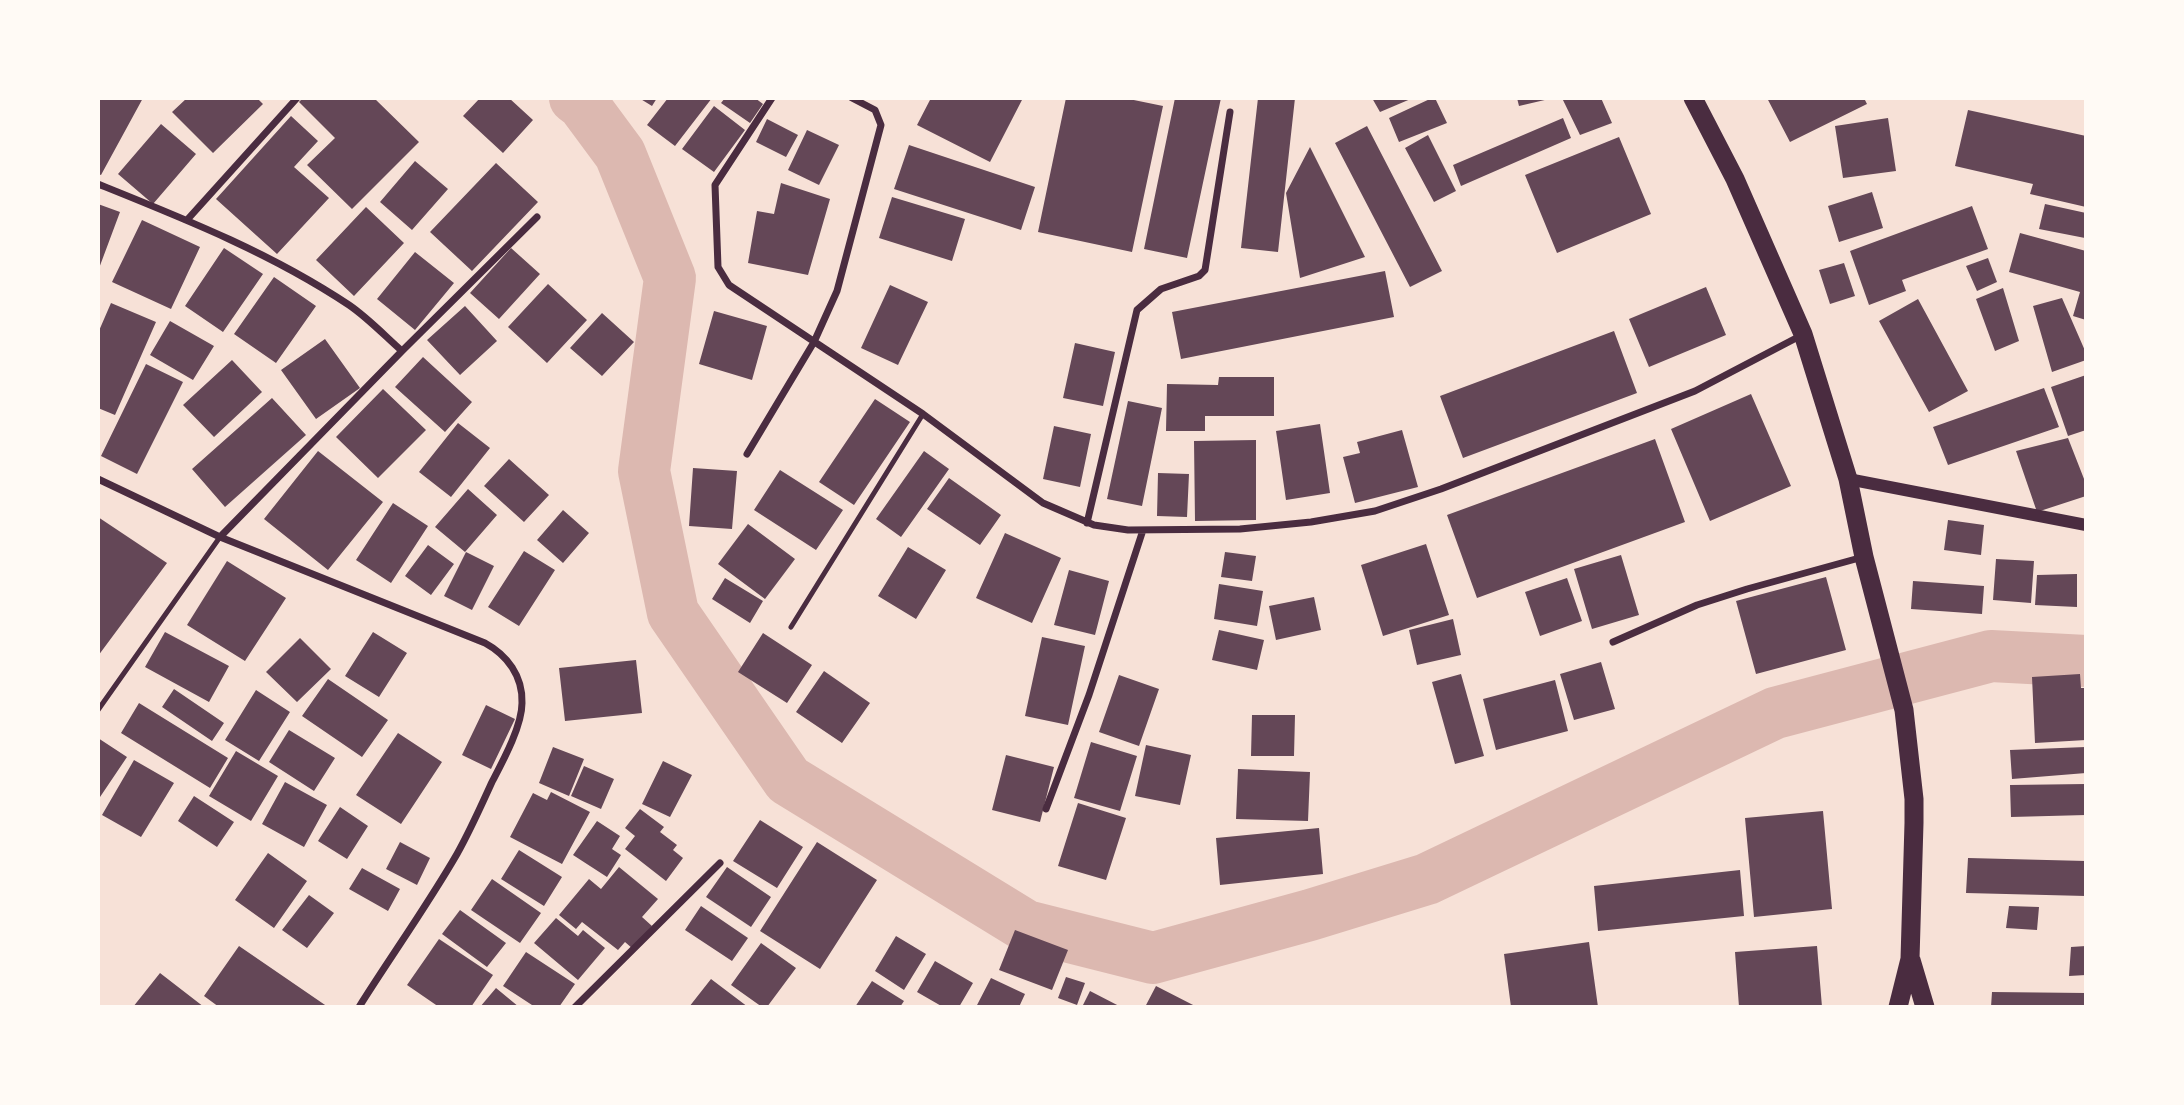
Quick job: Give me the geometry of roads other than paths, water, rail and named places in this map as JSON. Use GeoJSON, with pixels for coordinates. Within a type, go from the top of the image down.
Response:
{"type":"FeatureCollection","features":[{"type":"Feature","properties":{"kind":"highway"},"geometry":{"type":"LineString","coordinates":[[1693,98],[1735,179],[1803,334],[1848,479],[1864,557],[1903,710],[1914,799],[1910,959],[1898,1007]]}},
{"type":"Feature","properties":{"kind":"highway"},"geometry":{"type":"LineString","coordinates":[[1910,959],[1925,1007]]}},
{"type":"Feature","properties":{"kind":"street"},"geometry":{"type":"LineString","coordinates":[[187,220],[297,98]]}},
{"type":"Feature","properties":{"kind":"street"},"geometry":{"type":"LineString","coordinates":[[772,98],[715,185],[718,267],[729,285],[923,414],[1043,503],[1087,523],[1128,530],[1240,529],[1311,522],[1375,511],[1441,489],[1695,391],[1803,334]]}},
{"type":"Feature","properties":{"kind":"street"},"geometry":{"type":"LineString","coordinates":[[747,454],[814,342],[837,291],[881,125],[875,110],[852,98]]}},
{"type":"Feature","properties":{"kind":"street"},"geometry":{"type":"LineString","coordinates":[[1087,523],[1137,310],[1161,289],[1199,276],[1205,270],[1230,112]]}},
{"type":"Feature","properties":{"kind":"street"},"geometry":{"type":"LineString","coordinates":[[98,184],[282,263],[352,307],[402,351]]}},
{"type":"Feature","properties":{"kind":"street"},"geometry":{"type":"LineString","coordinates":[[220,537],[537,217]]}},
{"type":"Feature","properties":{"kind":"street"},"geometry":{"type":"LineString","coordinates":[[98,479],[220,537],[485,643],[505,656],[514,670],[521,687],[521,712],[505,757],[457,853],[359,1007]]}},
{"type":"Feature","properties":{"kind":"street"},"geometry":{"type":"LineString","coordinates":[[1848,479],[2086,525]]}},
{"type":"Feature","properties":{"kind":"street"},"geometry":{"type":"LineString","coordinates":[[1046,809],[1089,695],[1143,530]]}},
{"type":"Feature","properties":{"kind":"street"},"geometry":{"type":"LineString","coordinates":[[1613,642],[1697,605],[1864,557]]}},
{"type":"Feature","properties":{"kind":"street"},"geometry":{"type":"LineString","coordinates":[[575,1007],[720,863]]}},
{"type":"Feature","properties":{"kind":"lane"},"geometry":{"type":"LineString","coordinates":[[791,627],[923,414]]}},
{"type":"Feature","properties":{"kind":"lane"},"geometry":{"type":"LineString","coordinates":[[98,709],[220,537]]}},
{"type":"Feature","properties":{"kind":"waterway"},"geometry":{"type":"LineString","coordinates":[[575,98],[583,104],[620,154],[670,278],[644,471],[673,613],[788,780],[1026,926],[1153,958],[1310,915],[1427,879],[1775,713],[1991,656],[2086,661]]}}]}
